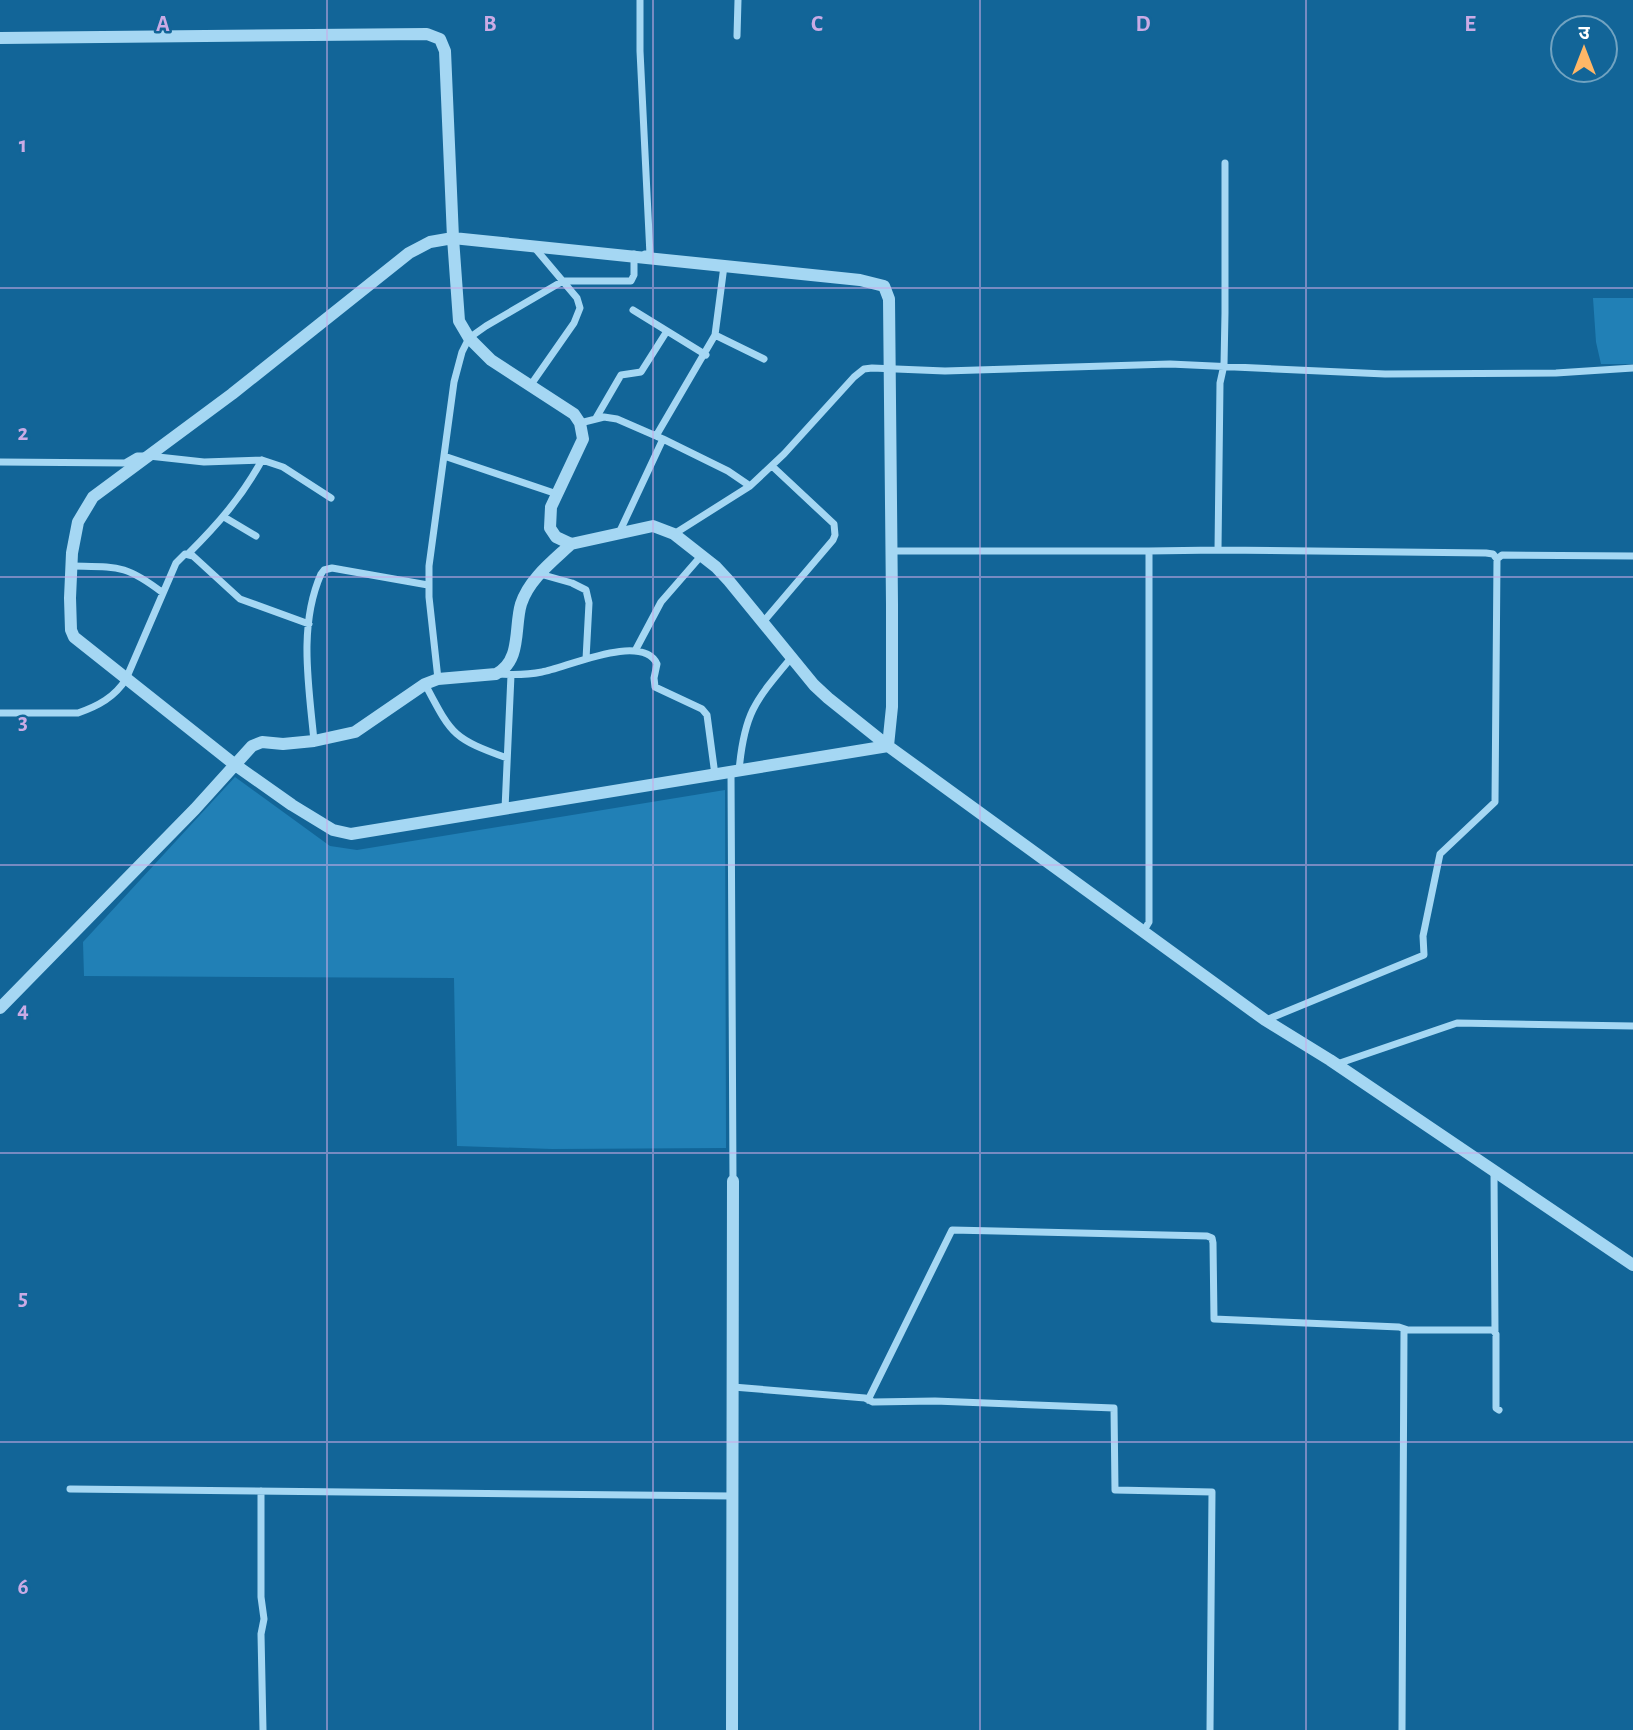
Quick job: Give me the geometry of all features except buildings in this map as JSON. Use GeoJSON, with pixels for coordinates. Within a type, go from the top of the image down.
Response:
{"type":"FeatureCollection","features":[{"type":"Feature","properties":{"kind":"street"},"geometry":{"type":"LineString","coordinates":[[438,679],[428,584],[454,382],[462,352],[469,338],[563,281],[631,281],[634,275],[634,253],[650,255],[640,0]]}},
{"type":"Feature","properties":{"kind":"street"},"geometry":{"type":"LineString","coordinates":[[737,36],[738,0]]}},
{"type":"Feature","properties":{"kind":"street"},"geometry":{"type":"LineString","coordinates":[[0,38],[427,34],[440,38],[445,51],[458,316],[469,338],[491,360],[574,414],[580,424],[583,439],[551,507],[550,528],[556,537],[570,544]]}},
{"type":"Feature","properties":{"kind":"street"},"geometry":{"type":"LineString","coordinates":[[1218,550],[1220,383],[1224,365],[1225,163]]}},
{"type":"Feature","properties":{"kind":"street"},"geometry":{"type":"LineString","coordinates":[[453,238],[860,280],[884,286],[889,299],[892,706],[888,746],[360,834],[342,833],[317,822],[234,764],[74,638],[70,607],[75,535],[84,509],[93,497],[232,394],[409,253],[430,242],[453,238]]}},
{"type":"Feature","properties":{"kind":"street"},"geometry":{"type":"LineString","coordinates":[[530,386],[579,314],[580,303],[534,247]]}},
{"type":"Feature","properties":{"kind":"street"},"geometry":{"type":"LineString","coordinates":[[619,533],[660,437],[716,335],[724,266]]}},
{"type":"Feature","properties":{"kind":"street"},"geometry":{"type":"LineString","coordinates":[[633,310],[706,355]]}},
{"type":"Feature","properties":{"kind":"street"},"geometry":{"type":"LineString","coordinates":[[596,418],[618,378],[625,374],[641,372],[667,331]]}},
{"type":"Feature","properties":{"kind":"street"},"geometry":{"type":"LineString","coordinates":[[716,335],[764,359]]}},
{"type":"Feature","properties":{"kind":"street"},"geometry":{"type":"LineString","coordinates":[[674,534],[750,486],[860,372],[867,368],[945,370],[1170,364],[1385,374],[1556,373],[1633,368]]}},
{"type":"Feature","properties":{"kind":"street"},"geometry":{"type":"LineString","coordinates":[[580,424],[596,418],[617,419],[728,471],[750,486]]}},
{"type":"Feature","properties":{"kind":"street"},"geometry":{"type":"LineString","coordinates":[[0,462],[125,463],[137,456],[204,462],[262,460],[283,467],[331,498]]}},
{"type":"Feature","properties":{"kind":"street"},"geometry":{"type":"LineString","coordinates":[[444,456],[557,494]]}},
{"type":"Feature","properties":{"kind":"street"},"geometry":{"type":"LineString","coordinates":[[0,713],[78,712],[90,709],[117,693],[126,679],[176,563],[224,517],[246,489],[262,460]]}},
{"type":"Feature","properties":{"kind":"street"},"geometry":{"type":"LineString","coordinates":[[764,621],[835,535],[834,524],[772,466]]}},
{"type":"Feature","properties":{"kind":"street"},"geometry":{"type":"LineString","coordinates":[[224,517],[256,536]]}},
{"type":"Feature","properties":{"kind":"street"},"geometry":{"type":"LineString","coordinates":[[496,674],[510,661],[516,643],[520,605],[526,592],[570,544],[653,526],[674,534],[716,567],[821,691],[888,746],[1265,1020],[1337,1064],[1633,1265]]}},
{"type":"Feature","properties":{"kind":"street"},"geometry":{"type":"LineString","coordinates":[[891,551],[1490,553],[1497,559],[1495,802],[1440,854],[1423,936],[1424,955],[1265,1020]]}},
{"type":"Feature","properties":{"kind":"street"},"geometry":{"type":"LineString","coordinates":[[1143,932],[1149,922],[1149,551]]}},
{"type":"Feature","properties":{"kind":"street"},"geometry":{"type":"LineString","coordinates":[[188,554],[240,599],[310,624]]}},
{"type":"Feature","properties":{"kind":"street"},"geometry":{"type":"LineString","coordinates":[[1497,559],[1502,555],[1633,556]]}},
{"type":"Feature","properties":{"kind":"street"},"geometry":{"type":"LineString","coordinates":[[635,652],[661,602],[701,556]]}},
{"type":"Feature","properties":{"kind":"street"},"geometry":{"type":"LineString","coordinates":[[71,566],[131,570],[163,593]]}},
{"type":"Feature","properties":{"kind":"street"},"geometry":{"type":"LineString","coordinates":[[314,741],[306,660],[318,581],[324,570],[428,584]]}},
{"type":"Feature","properties":{"kind":"street"},"geometry":{"type":"LineString","coordinates":[[540,574],[586,590],[589,603],[586,659]]}},
{"type":"Feature","properties":{"kind":"street"},"geometry":{"type":"LineString","coordinates":[[0,1008],[257,743],[314,741],[355,732],[425,684],[438,679],[541,673],[609,653],[635,652],[655,660],[655,687],[704,710],[708,719],[715,775]]}},
{"type":"Feature","properties":{"kind":"street"},"geometry":{"type":"LineString","coordinates":[[732,1730],[735,772],[751,711],[761,694],[791,658]]}},
{"type":"Feature","properties":{"kind":"street"},"geometry":{"type":"LineString","coordinates":[[505,810],[511,675]]}},
{"type":"Feature","properties":{"kind":"street"},"geometry":{"type":"LineString","coordinates":[[425,684],[442,717],[458,738],[507,758]]}},
{"type":"Feature","properties":{"kind":"street"},"geometry":{"type":"LineString","coordinates":[[1337,1064],[1457,1023],[1633,1026]]}},
{"type":"Feature","properties":{"kind":"street"},"geometry":{"type":"LineString","coordinates":[[1494,1170],[1496,1408],[1499,1410]]}},
{"type":"Feature","properties":{"kind":"street"},"geometry":{"type":"LineString","coordinates":[[868,1400],[952,1230],[1207,1236],[1212,1238],[1213,1243],[1214,1320],[1495,1331]]}},
{"type":"Feature","properties":{"kind":"street"},"geometry":{"type":"LineString","coordinates":[[1402,1730],[1404,1329]]}},
{"type":"Feature","properties":{"kind":"street"},"geometry":{"type":"LineString","coordinates":[[733,1387],[868,1400],[1114,1408],[1115,1490],[1212,1492],[1210,1730]]}},
{"type":"Feature","properties":{"kind":"street"},"geometry":{"type":"LineString","coordinates":[[70,1489],[732,1496]]}},
{"type":"Feature","properties":{"kind":"street"},"geometry":{"type":"LineString","coordinates":[[261,1491],[263,1730]]}},
{"type":"Feature","properties":{"kind":"shaded area"},"geometry":{"type":"Polygon","coordinates":[[[1593,298],[1633,298],[1633,364],[1601,364],[1596,342],[1593,298]]]}},
{"type":"Feature","properties":{"kind":"shaded area"},"geometry":{"type":"Polygon","coordinates":[[[235,777],[330,846],[357,850],[725,790],[726,1148],[552,1149],[457,1146],[454,978],[84,976],[83,942],[235,777]]]}}]}
